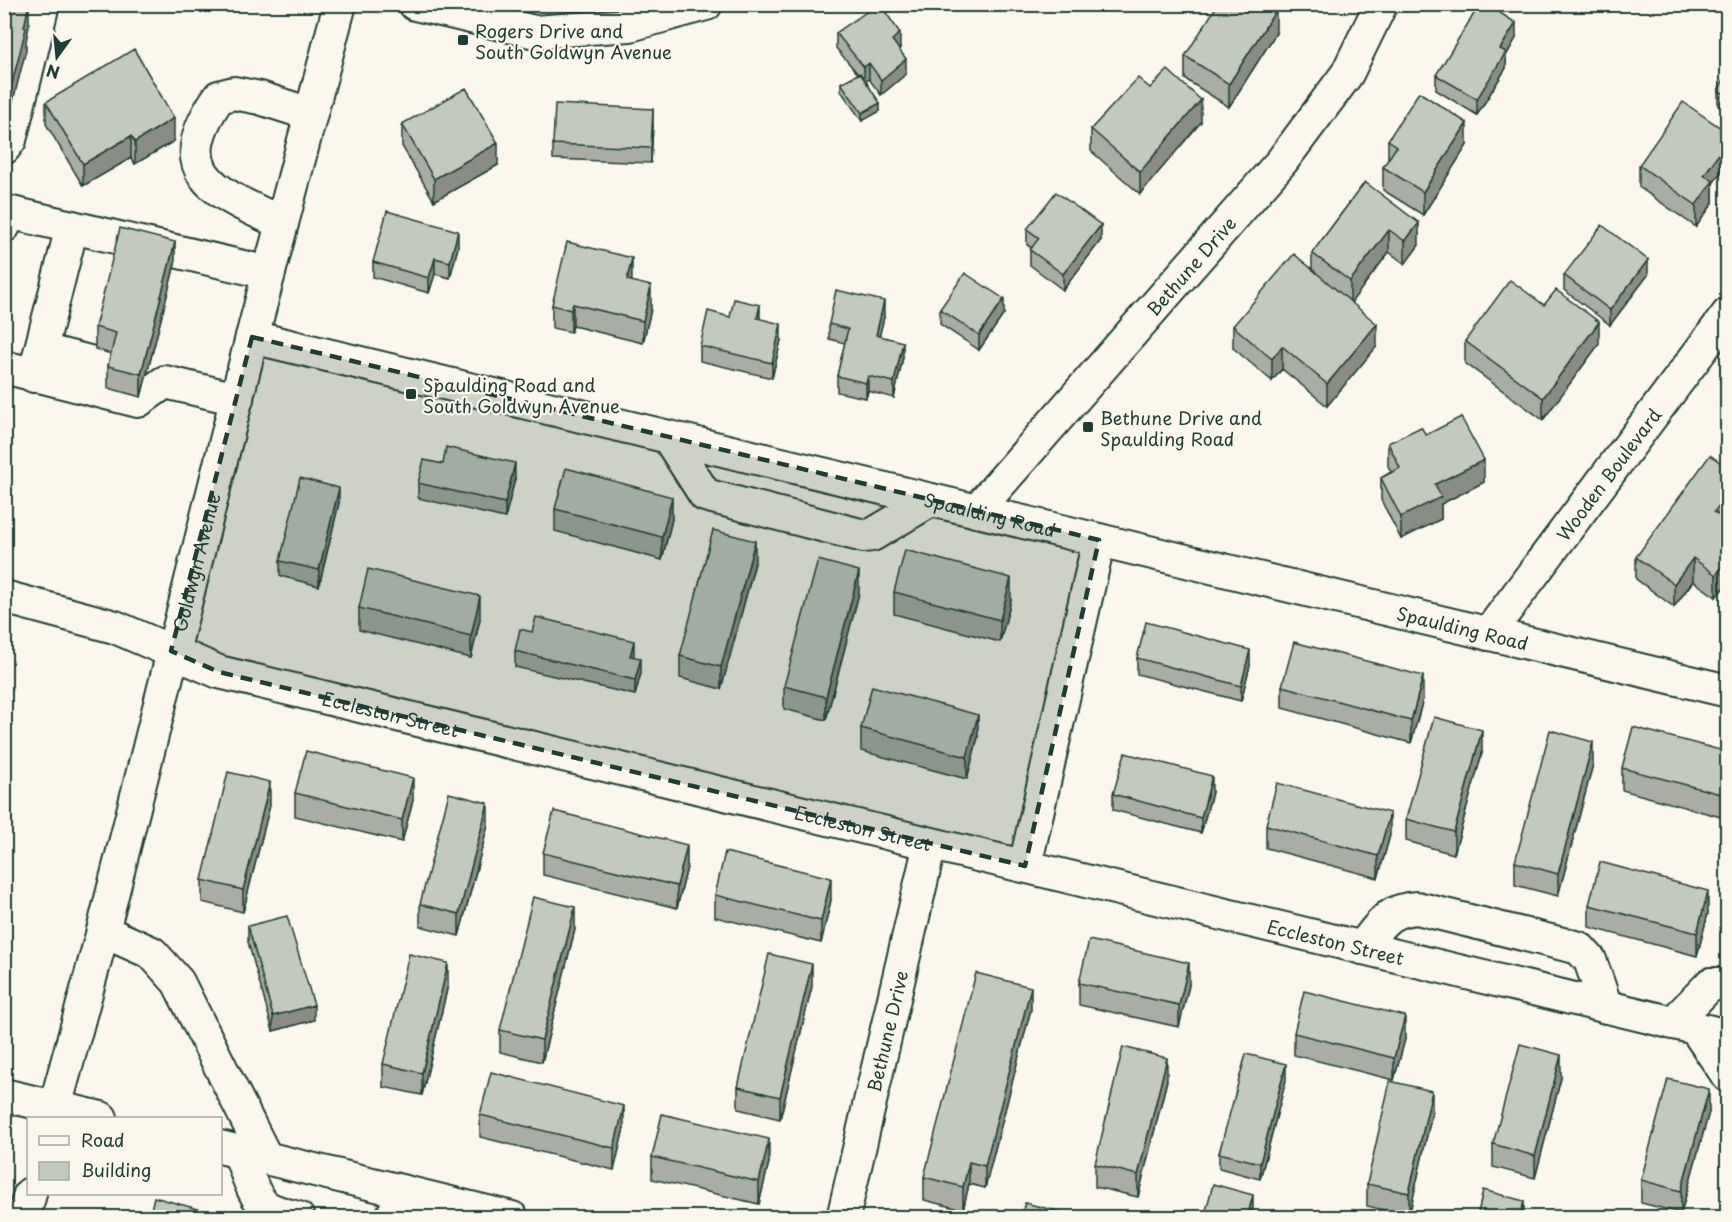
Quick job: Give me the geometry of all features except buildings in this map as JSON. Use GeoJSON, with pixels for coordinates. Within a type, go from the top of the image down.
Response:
{"type":"FeatureCollection","features":[{"type":"Feature","properties":{"kind":"street"},"geometry":{"type":"LineString","coordinates":[[4,148],[10,140],[43,4]]}},
{"type":"Feature","properties":{"kind":"street","name":"Goldwyn Avenue"},"geometry":{"type":"LineString","coordinates":[[54,1113],[102,931],[171,651],[340,4]]}},
{"type":"Feature","properties":{"kind":"street"},"geometry":{"type":"LineString","coordinates":[[415,4],[535,32],[630,25],[706,4]]}},
{"type":"Feature","properties":{"kind":"street","name":"Bethune Drive"},"geometry":{"type":"LineString","coordinates":[[976,511],[1282,161],[1347,75],[1381,4]]}},
{"type":"Feature","properties":{"kind":"street"},"geometry":{"type":"LineString","coordinates":[[282,223],[233,201],[210,185],[198,167],[196,144],[204,118],[219,97],[234,93],[260,98],[310,114]]}},
{"type":"Feature","properties":{"kind":"street"},"geometry":{"type":"LineString","coordinates":[[4,226],[8,212],[269,273]]}},
{"type":"Feature","properties":{"kind":"street"},"geometry":{"type":"LineString","coordinates":[[38,363],[72,227]]}},
{"type":"Feature","properties":{"kind":"street","name":"Wooden Boulevard"},"geometry":{"type":"LineString","coordinates":[[1488,634],[1728,314]]}},
{"type":"Feature","properties":{"kind":"street","name":"Spaulding Road"},"geometry":{"type":"LineString","coordinates":[[252,337],[1728,692]]}},
{"type":"Feature","properties":{"kind":"street"},"geometry":{"type":"LineString","coordinates":[[38,363],[138,401],[156,379],[237,399]]}},
{"type":"Feature","properties":{"kind":"street"},"geometry":{"type":"LineString","coordinates":[[4,367],[38,363],[113,368]]}},
{"type":"Feature","properties":{"kind":"street"},"geometry":{"type":"LineString","coordinates":[[668,437],[705,495],[864,536],[873,535],[931,500]]}},
{"type":"Feature","properties":{"kind":"street"},"geometry":{"type":"LineString","coordinates":[[1025,866],[1099,540]]}},
{"type":"Feature","properties":{"kind":"street","name":"Eccleston Street"},"geometry":{"type":"LineString","coordinates":[[4,597],[115,627],[219,672],[1728,1036]]}},
{"type":"Feature","properties":{"kind":"street","name":"Bethune Drive"},"geometry":{"type":"LineString","coordinates":[[843,1218],[930,844]]}},
{"type":"Feature","properties":{"kind":"street"},"geometry":{"type":"LineString","coordinates":[[1362,948],[1388,915],[1404,909],[1417,908],[1580,948],[1590,960],[1606,1007]]}},
{"type":"Feature","properties":{"kind":"street"},"geometry":{"type":"LineString","coordinates":[[102,931],[152,953],[178,982],[257,1196],[265,1206],[298,1218]]}},
{"type":"Feature","properties":{"kind":"street"},"geometry":{"type":"LineString","coordinates":[[1728,984],[1711,984],[1685,1026],[1728,1076]]}},
{"type":"Feature","properties":{"kind":"street"},"geometry":{"type":"LineString","coordinates":[[4,1095],[54,1113],[85,1117]]}},
{"type":"Feature","properties":{"kind":"street"},"geometry":{"type":"LineString","coordinates":[[242,1152],[398,1205],[512,1218]]}},
{"type":"Feature","properties":{"kind":"street"},"geometry":{"type":"LineString","coordinates":[[23,1218],[30,1195]]}},
{"type":"Feature","properties":{"kind":"highlighted area"},"geometry":{"type":"Polygon","coordinates":[[[252,337],[1099,540],[1025,866],[219,672],[171,651],[252,337]]]}},
{"type":"Feature","properties":{"kind":"place","name":"Rogers Drive and South Goldwyn Avenue"},"geometry":{"type":"Point","coordinates":[463,40]}},
{"type":"Feature","properties":{"kind":"place","name":"Spaulding Road and South Goldwyn Avenue"},"geometry":{"type":"Point","coordinates":[411,394]}},
{"type":"Feature","properties":{"kind":"place","name":"Bethune Drive and Spaulding Road"},"geometry":{"type":"Point","coordinates":[1088,427]}}]}
